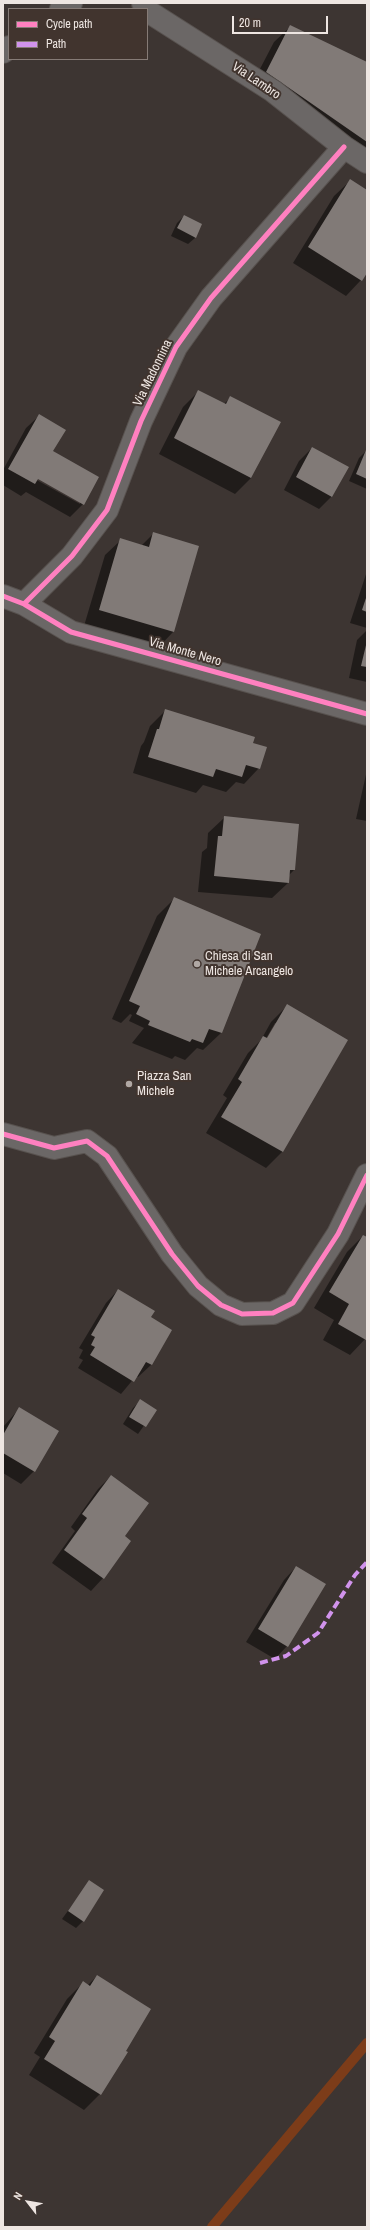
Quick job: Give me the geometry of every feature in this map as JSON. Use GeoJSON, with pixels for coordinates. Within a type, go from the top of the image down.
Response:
{"type":"FeatureCollection","features":[{"type":"Feature","properties":{"kind":"street","name":"Via Lambro"},"geometry":{"type":"LineString","coordinates":[[148,10],[273,91],[344,147],[367,162]]}},
{"type":"Feature","properties":{"kind":"street","name":"Via Madonnina"},"geometry":{"type":"LineString","coordinates":[[9,599],[72,556],[107,510],[142,421],[176,347],[211,298],[344,147]]}},
{"type":"Feature","properties":{"kind":"street","name":"Via Monte Nero"},"geometry":{"type":"LineString","coordinates":[[9,599],[71,632],[367,714]]}},
{"type":"Feature","properties":{"kind":"street"},"geometry":{"type":"LineString","coordinates":[[3,1134],[54,1148],[87,1141],[107,1156],[172,1254],[198,1286],[221,1305],[242,1314],[273,1313],[294,1303],[338,1234],[367,1175]]}},
{"type":"Feature","properties":{"kind":"building"},"geometry":{"type":"Polygon","coordinates":[[[290,25],[367,62],[367,142],[266,72],[290,25]]]}},
{"type":"Feature","properties":{"kind":"building"},"geometry":{"type":"Polygon","coordinates":[[[350,179],[367,190],[367,273],[362,281],[308,247],[350,179]]]}},
{"type":"Feature","properties":{"kind":"building"},"geometry":{"type":"Polygon","coordinates":[[[184,215],[202,224],[196,238],[177,228],[184,215]]]}},
{"type":"Feature","properties":{"kind":"building"},"geometry":{"type":"Polygon","coordinates":[[[198,390],[226,404],[230,396],[281,422],[251,478],[174,438],[198,390]]]}},
{"type":"Feature","properties":{"kind":"building"},"geometry":{"type":"Polygon","coordinates":[[[39,414],[66,430],[53,451],[99,477],[84,505],[38,479],[35,484],[8,469],[39,414]]]}},
{"type":"Feature","properties":{"kind":"building"},"geometry":{"type":"Polygon","coordinates":[[[312,447],[349,467],[332,497],[296,477],[312,447]]]}},
{"type":"Feature","properties":{"kind":"building"},"geometry":{"type":"Polygon","coordinates":[[[367,450],[367,479],[356,474],[367,450]]]}},
{"type":"Feature","properties":{"kind":"building"},"geometry":{"type":"Polygon","coordinates":[[[153,532],[199,546],[174,632],[99,610],[120,538],[149,547],[153,532]]]}},
{"type":"Feature","properties":{"kind":"building"},"geometry":{"type":"Polygon","coordinates":[[[367,595],[367,612],[362,610],[367,595]]]}},
{"type":"Feature","properties":{"kind":"building"},"geometry":{"type":"Polygon","coordinates":[[[367,641],[367,667],[361,666],[367,641]]]}},
{"type":"Feature","properties":{"kind":"building"},"geometry":{"type":"Polygon","coordinates":[[[165,709],[255,737],[253,743],[267,747],[260,769],[246,765],[242,777],[216,769],[213,777],[148,757],[165,709]]]}},
{"type":"Feature","properties":{"kind":"building"},"geometry":{"type":"Polygon","coordinates":[[[224,816],[299,824],[295,870],[290,870],[289,883],[214,876],[218,836],[222,836],[224,816]]]}},
{"type":"Feature","properties":{"kind":"building","name":"Chiesa di San Michele Arcangelo"},"geometry":{"type":"Polygon","coordinates":[[[174,897],[261,934],[222,1033],[209,1029],[203,1043],[192,1039],[190,1042],[148,1025],[150,1021],[136,1014],[140,1006],[129,1001],[174,897]]]}},
{"type":"Feature","properties":{"kind":"building"},"geometry":{"type":"Polygon","coordinates":[[[287,1004],[348,1040],[283,1152],[221,1117],[242,1082],[238,1079],[263,1036],[267,1038],[287,1004]]]}},
{"type":"Feature","properties":{"kind":"building"},"geometry":{"type":"Polygon","coordinates":[[[363,1235],[367,1237],[366,1340],[338,1324],[349,1304],[329,1292],[363,1235]]]}},
{"type":"Feature","properties":{"kind":"building"},"geometry":{"type":"Polygon","coordinates":[[[118,1289],[155,1311],[151,1317],[172,1330],[152,1365],[146,1362],[134,1382],[90,1355],[95,1347],[91,1345],[95,1337],[91,1335],[118,1289]]]}},
{"type":"Feature","properties":{"kind":"building"},"geometry":{"type":"Polygon","coordinates":[[[140,1399],[157,1410],[146,1427],[129,1417],[140,1399]]]}},
{"type":"Feature","properties":{"kind":"building"},"geometry":{"type":"Polygon","coordinates":[[[19,1407],[59,1431],[35,1472],[3,1453],[3,1435],[19,1407]]]}},
{"type":"Feature","properties":{"kind":"building"},"geometry":{"type":"Polygon","coordinates":[[[111,1475],[149,1503],[125,1536],[131,1541],[104,1579],[64,1550],[87,1518],[82,1514],[111,1475]]]}},
{"type":"Feature","properties":{"kind":"building"},"geometry":{"type":"Polygon","coordinates":[[[296,1566],[326,1584],[288,1647],[258,1629],[296,1566]]]}},
{"type":"Feature","properties":{"kind":"building"},"geometry":{"type":"Polygon","coordinates":[[[89,1880],[104,1890],[84,1922],[68,1911],[89,1880]]]}},
{"type":"Feature","properties":{"kind":"building"},"geometry":{"type":"Polygon","coordinates":[[[97,1975],[151,2009],[126,2051],[128,2052],[101,2095],[44,2059],[55,2041],[49,2037],[83,1981],[90,1986],[97,1975]]]}},
{"type":"Feature","properties":{"kind":"waterway"},"geometry":{"type":"LineString","coordinates":[[212,2227],[367,2043]]}},
{"type":"Feature","properties":{"kind":"marked path"},"geometry":{"type":"LineString","coordinates":[[260,1663],[286,1656],[318,1633],[355,1575],[367,1562]]}},
{"type":"Feature","properties":{"kind":"cycle path"},"geometry":{"type":"LineString","coordinates":[[24,604],[72,556],[107,510],[141,421],[176,347],[211,298],[344,147]]}},
{"type":"Feature","properties":{"kind":"cycle path"},"geometry":{"type":"LineString","coordinates":[[3,596],[24,604],[71,632],[367,714]]}},
{"type":"Feature","properties":{"kind":"cycle path"},"geometry":{"type":"LineString","coordinates":[[3,1134],[54,1148],[87,1141],[107,1156],[172,1254],[198,1286],[221,1305],[242,1314],[273,1313],[293,1303],[338,1234],[367,1175]]}},
{"type":"Feature","properties":{"kind":"place","name":"Chiesa di San Michele Arcangelo"},"geometry":{"type":"Point","coordinates":[197,964]}},
{"type":"Feature","properties":{"kind":"place","name":"Piazza San Michele"},"geometry":{"type":"Point","coordinates":[129,1084]}}]}
